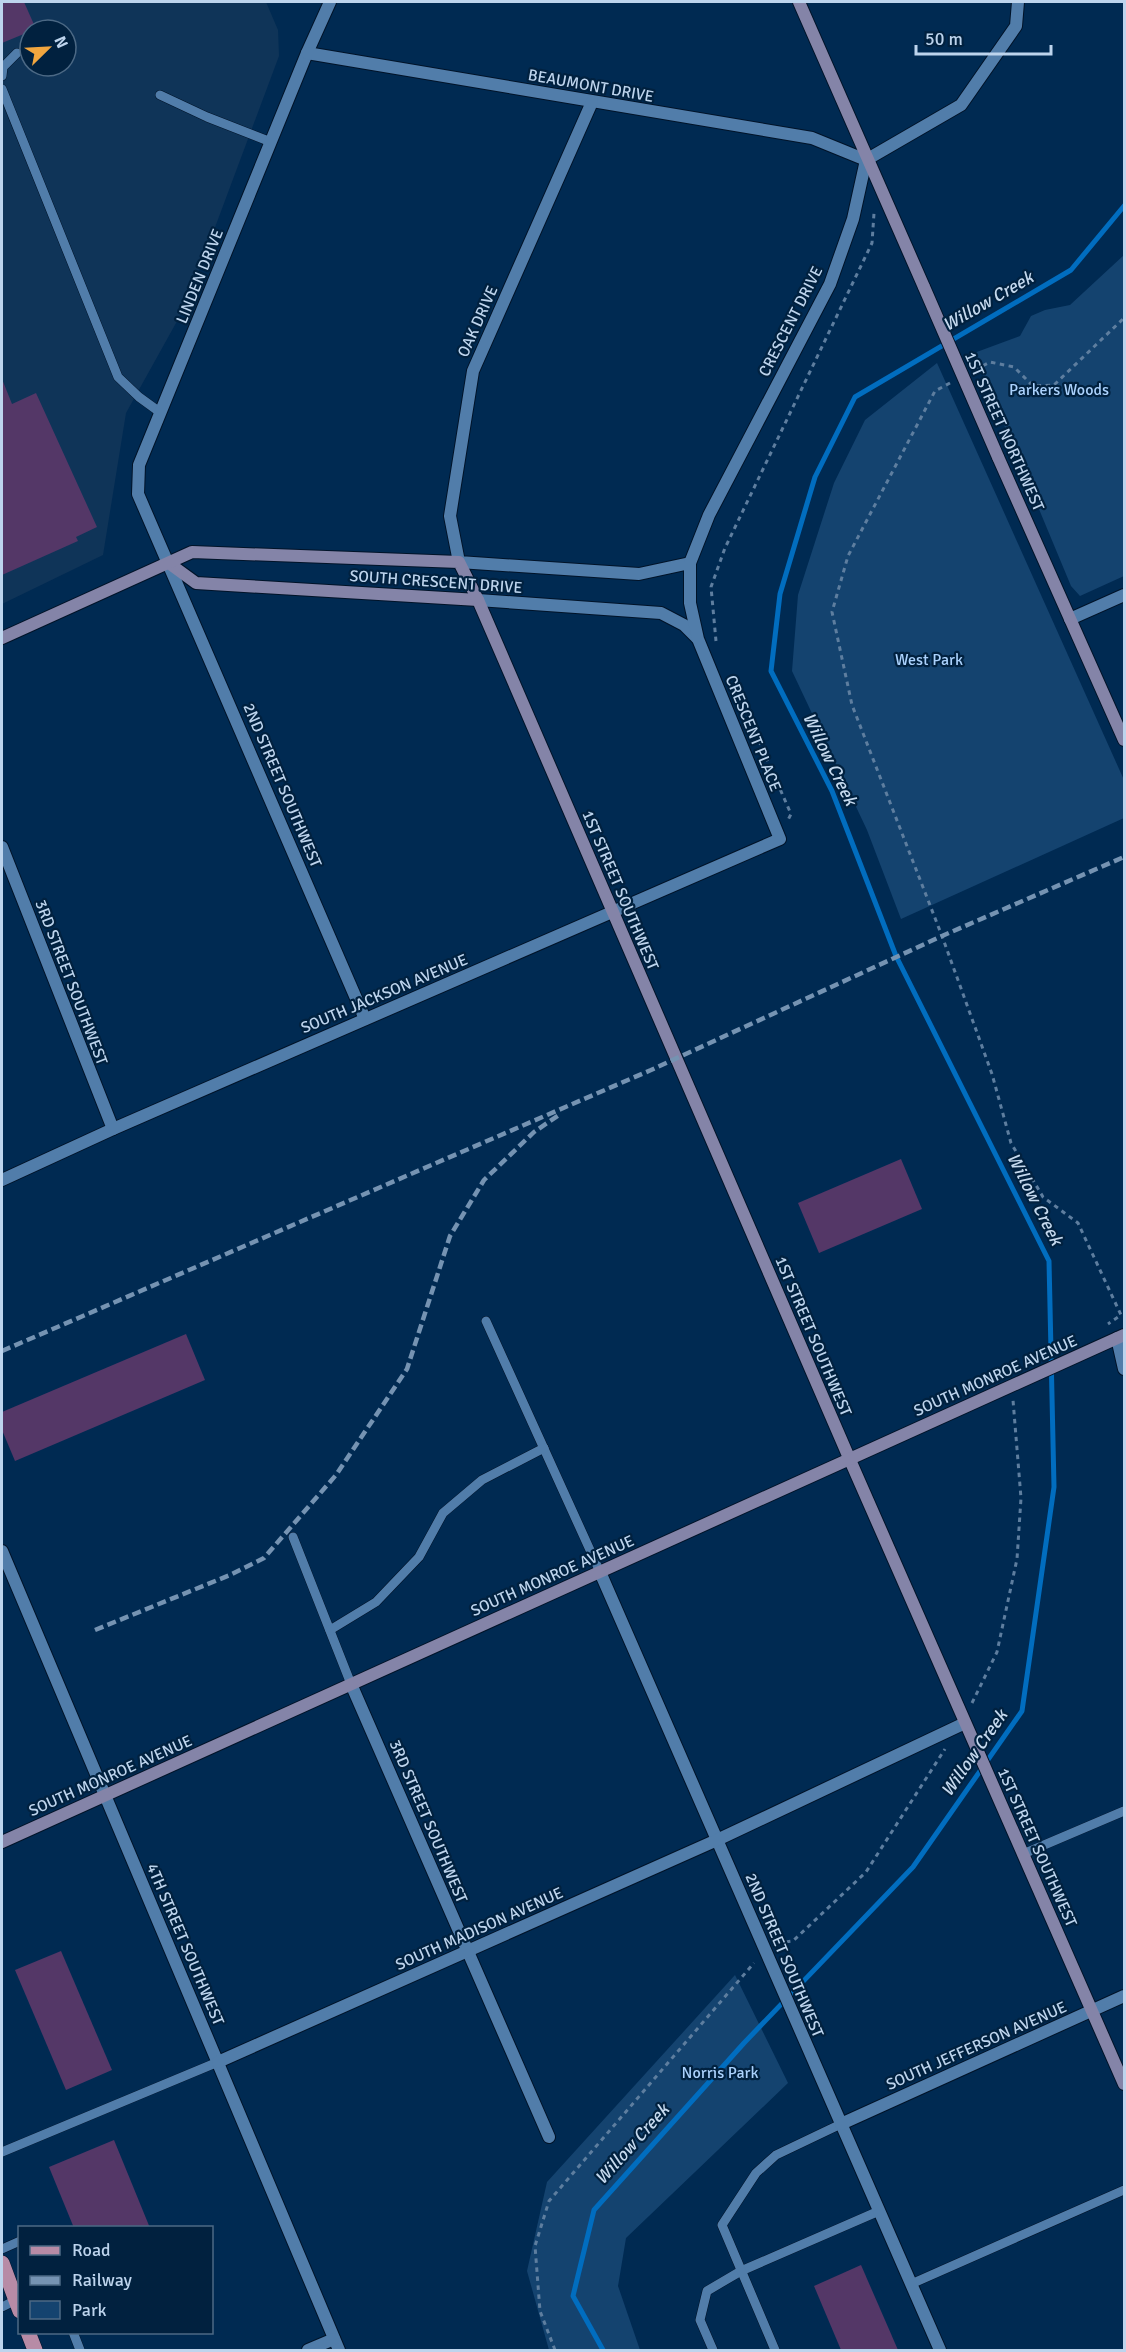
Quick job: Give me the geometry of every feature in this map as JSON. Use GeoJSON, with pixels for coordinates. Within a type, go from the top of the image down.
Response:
{"type":"FeatureCollection","features":[{"type":"Feature","properties":{"kind":"main road","name":"1ST STREET NORTHWEST"},"geometry":{"type":"LineString","coordinates":[[799,2],[998,457],[1125,740]]}},
{"type":"Feature","properties":{"kind":"main road","name":"SOUTH CRESCENT DRIVE"},"geometry":{"type":"LineString","coordinates":[[2,638],[170,564],[192,552],[459,562]]}},
{"type":"Feature","properties":{"kind":"main road","name":"OAK DRIVE"},"geometry":{"type":"LineString","coordinates":[[459,562],[478,600]]}},
{"type":"Feature","properties":{"kind":"main road","name":"SOUTH CRESCENT DRIVE"},"geometry":{"type":"LineString","coordinates":[[170,564],[196,583],[478,600]]}},
{"type":"Feature","properties":{"kind":"main road","name":"1ST STREET SOUTHWEST"},"geometry":{"type":"LineString","coordinates":[[478,600],[850,1460],[1125,2084]]}},
{"type":"Feature","properties":{"kind":"main road","name":"SOUTH MONROE AVENUE"},"geometry":{"type":"LineString","coordinates":[[2,1842],[1121,1337]]}},
{"type":"Feature","properties":{"kind":"main road"},"geometry":{"type":"LineString","coordinates":[[2,2263],[12,2306]]}},
{"type":"Feature","properties":{"kind":"main road"},"geometry":{"type":"LineString","coordinates":[[29,2334],[35,2350]]}},
{"type":"Feature","properties":{"kind":"street","name":"LINDEN DRIVE"},"geometry":{"type":"LineString","coordinates":[[170,564],[138,494],[139,465],[307,53],[330,2]]}},
{"type":"Feature","properties":{"kind":"street"},"geometry":{"type":"LineString","coordinates":[[867,160],[961,105],[1016,26],[1018,2]]}},
{"type":"Feature","properties":{"kind":"street","name":"BEAUMONT DRIVE"},"geometry":{"type":"LineString","coordinates":[[307,53],[812,138],[867,160]]}},
{"type":"Feature","properties":{"kind":"street","name":"OAK DRIVE"},"geometry":{"type":"LineString","coordinates":[[459,562],[450,516],[473,371],[592,102]]}},
{"type":"Feature","properties":{"kind":"street","name":"CRESCENT DRIVE"},"geometry":{"type":"LineString","coordinates":[[698,639],[690,603],[690,563],[709,515],[830,284],[853,219],[867,160]]}},
{"type":"Feature","properties":{"kind":"street","name":"SOUTH CRESCENT DRIVE"},"geometry":{"type":"LineString","coordinates":[[459,562],[639,574],[690,563]]}},
{"type":"Feature","properties":{"kind":"street","name":"2ND STREET SOUTHWEST"},"geometry":{"type":"LineString","coordinates":[[170,564],[365,1019]]}},
{"type":"Feature","properties":{"kind":"street"},"geometry":{"type":"LineString","coordinates":[[1070,619],[1125,595]]}},
{"type":"Feature","properties":{"kind":"street","name":"SOUTH CRESCENT DRIVE"},"geometry":{"type":"LineString","coordinates":[[478,600],[661,613],[684,625],[698,639]]}},
{"type":"Feature","properties":{"kind":"street","name":"CRESCENT PLACE"},"geometry":{"type":"LineString","coordinates":[[698,639],[780,839]]}},
{"type":"Feature","properties":{"kind":"street","name":"SOUTH JACKSON AVENUE"},"geometry":{"type":"LineString","coordinates":[[2,1180],[113,1129],[780,839]]}},
{"type":"Feature","properties":{"kind":"street","name":"3RD STREET SOUTHWEST"},"geometry":{"type":"LineString","coordinates":[[2,846],[113,1129]]}},
{"type":"Feature","properties":{"kind":"street"},"geometry":{"type":"LineString","coordinates":[[1121,1337],[1125,1369]]}},
{"type":"Feature","properties":{"kind":"street","name":"4TH STREET SOUTHWEST"},"geometry":{"type":"LineString","coordinates":[[2,1551],[337,2345]]}},
{"type":"Feature","properties":{"kind":"street","name":"2ND STREET SOUTHWEST"},"geometry":{"type":"LineString","coordinates":[[600,1572],[940,2350]]}},
{"type":"Feature","properties":{"kind":"street","name":"3RD STREET SOUTHWEST"},"geometry":{"type":"LineString","coordinates":[[351,1684],[549,2137]]}},
{"type":"Feature","properties":{"kind":"street","name":"SOUTH MADISON AVENUE"},"geometry":{"type":"LineString","coordinates":[[218,2062],[967,1726]]}},
{"type":"Feature","properties":{"kind":"street","name":"SOUTH JEFFERSON AVENUE"},"geometry":{"type":"LineString","coordinates":[[840,2124],[1125,1996]]}},
{"type":"Feature","properties":{"kind":"street"},"geometry":{"type":"LineString","coordinates":[[308,2350],[337,2345]]}},
{"type":"Feature","properties":{"kind":"lane"},"geometry":{"type":"LineString","coordinates":[[2,76],[3,67],[17,53]]}},
{"type":"Feature","properties":{"kind":"lane"},"geometry":{"type":"LineString","coordinates":[[2,89],[118,377],[138,397],[161,412]]}},
{"type":"Feature","properties":{"kind":"lane"},"geometry":{"type":"LineString","coordinates":[[160,95],[207,117],[271,142]]}},
{"type":"Feature","properties":{"kind":"lane"},"geometry":{"type":"LineString","coordinates":[[486,1321],[600,1572]]}},
{"type":"Feature","properties":{"kind":"lane"},"geometry":{"type":"LineString","coordinates":[[330,1630],[376,1602],[419,1557],[442,1513],[482,1480],[544,1448]]}},
{"type":"Feature","properties":{"kind":"lane"},"geometry":{"type":"LineString","coordinates":[[293,1537],[351,1684]]}},
{"type":"Feature","properties":{"kind":"lane"},"geometry":{"type":"LineString","coordinates":[[1023,1854],[1125,1811]]}},
{"type":"Feature","properties":{"kind":"lane","name":"SOUTH MADISON AVENUE"},"geometry":{"type":"LineString","coordinates":[[2,2152],[218,2062]]}},
{"type":"Feature","properties":{"kind":"lane"},"geometry":{"type":"LineString","coordinates":[[775,2350],[722,2225],[756,2173],[776,2155],[840,2124]]}},
{"type":"Feature","properties":{"kind":"lane"},"geometry":{"type":"LineString","coordinates":[[911,2284],[1125,2190]]}},
{"type":"Feature","properties":{"kind":"lane"},"geometry":{"type":"LineString","coordinates":[[713,2350],[700,2320],[707,2291],[741,2271],[879,2211]]}},
{"type":"Feature","properties":{"kind":"lane"},"geometry":{"type":"LineString","coordinates":[[2,2249],[18,2242]]}},
{"type":"Feature","properties":{"kind":"lane"},"geometry":{"type":"LineString","coordinates":[[74,2334],[80,2350]]}},
{"type":"Feature","properties":{"kind":"path"},"geometry":{"type":"LineString","coordinates":[[716,641],[711,586],[725,548],[872,243],[873,204]]}},
{"type":"Feature","properties":{"kind":"path"},"geometry":{"type":"LineString","coordinates":[[972,371],[990,362],[1014,367],[1033,386],[1054,385],[1125,318]]}},
{"type":"Feature","properties":{"kind":"path"},"geometry":{"type":"LineString","coordinates":[[953,381],[935,391],[848,556],[832,612],[852,705],[950,957],[992,1074],[1011,1143],[1043,1197],[1078,1223],[1121,1315],[1101,1329]]}},
{"type":"Feature","properties":{"kind":"path"},"geometry":{"type":"LineString","coordinates":[[735,684],[791,814],[780,839]]}},
{"type":"Feature","properties":{"kind":"path"},"geometry":{"type":"LineString","coordinates":[[967,1726],[976,1692],[997,1652],[1017,1559],[1021,1498],[1012,1407],[1015,1383]]}},
{"type":"Feature","properties":{"kind":"path"},"geometry":{"type":"LineString","coordinates":[[555,2350],[540,2311],[535,2246],[549,2201],[755,1962],[779,1941],[793,1941],[866,1872],[945,1748]]}},
{"type":"Feature","properties":{"kind":"shaded area"},"geometry":{"type":"Polygon","coordinates":[[[2,2],[266,2],[278,30],[279,56],[186,305],[126,413],[103,555],[2,604],[2,2]]]}},
{"type":"Feature","properties":{"kind":"green space","name":"Parkers Woods"},"geometry":{"type":"Polygon","coordinates":[[[1124,255],[1124,576],[1080,596],[1071,586],[974,353],[1020,336],[1031,316],[1045,310],[1070,305],[1124,255]]]}},
{"type":"Feature","properties":{"kind":"green space","name":"West Park"},"geometry":{"type":"Polygon","coordinates":[[[937,363],[1124,780],[1124,818],[901,919],[867,830],[792,671],[798,595],[834,483],[865,420],[937,363]]]}},
{"type":"Feature","properties":{"kind":"green space","name":"Norris Park"},"geometry":{"type":"Polygon","coordinates":[[[735,1975],[788,2083],[626,2238],[618,2286],[640,2350],[549,2350],[527,2271],[547,2182],[735,1975]]]}},
{"type":"Feature","properties":{"kind":"building"},"geometry":{"type":"Polygon","coordinates":[[[2,2],[24,2],[31,18],[18,18],[18,36],[2,43],[2,2]]]}},
{"type":"Feature","properties":{"kind":"building"},"geometry":{"type":"Polygon","coordinates":[[[2,379],[12,404],[36,393],[97,527],[76,537],[78,541],[2,575],[2,379]]]}},
{"type":"Feature","properties":{"kind":"building"},"geometry":{"type":"Polygon","coordinates":[[[901,1159],[922,1209],[819,1253],[798,1203],[901,1159]]]}},
{"type":"Feature","properties":{"kind":"building"},"geometry":{"type":"Polygon","coordinates":[[[186,1334],[205,1380],[15,1461],[2,1430],[2,1412],[186,1334]]]}},
{"type":"Feature","properties":{"kind":"building"},"geometry":{"type":"Polygon","coordinates":[[[61,1951],[112,2070],[66,2090],[15,1970],[61,1951]]]}},
{"type":"Feature","properties":{"kind":"building"},"geometry":{"type":"Polygon","coordinates":[[[114,2140],[149,2226],[73,2226],[49,2167],[114,2140]]]}},
{"type":"Feature","properties":{"kind":"building"},"geometry":{"type":"Polygon","coordinates":[[[861,2265],[898,2350],[841,2350],[814,2286],[861,2265]]]}},
{"type":"Feature","properties":{"kind":"waterway","name":"Willow Creek"},"geometry":{"type":"LineString","coordinates":[[603,2350],[573,2296],[594,2210],[744,2043],[913,1867],[1022,1711],[1054,1487],[1049,1261],[896,956],[832,791],[771,671],[780,594],[815,477],[855,397],[1071,270],[1124,206]]}},
{"type":"Feature","properties":{"kind":"railway"},"geometry":{"type":"LineString","coordinates":[[2,1351],[651,1070],[942,936],[1124,857]]}},
{"type":"Feature","properties":{"kind":"railway"},"geometry":{"type":"LineString","coordinates":[[95,1630],[230,1575],[264,1558],[336,1475],[407,1369],[450,1236],[484,1180],[534,1132],[559,1115]]}}]}
